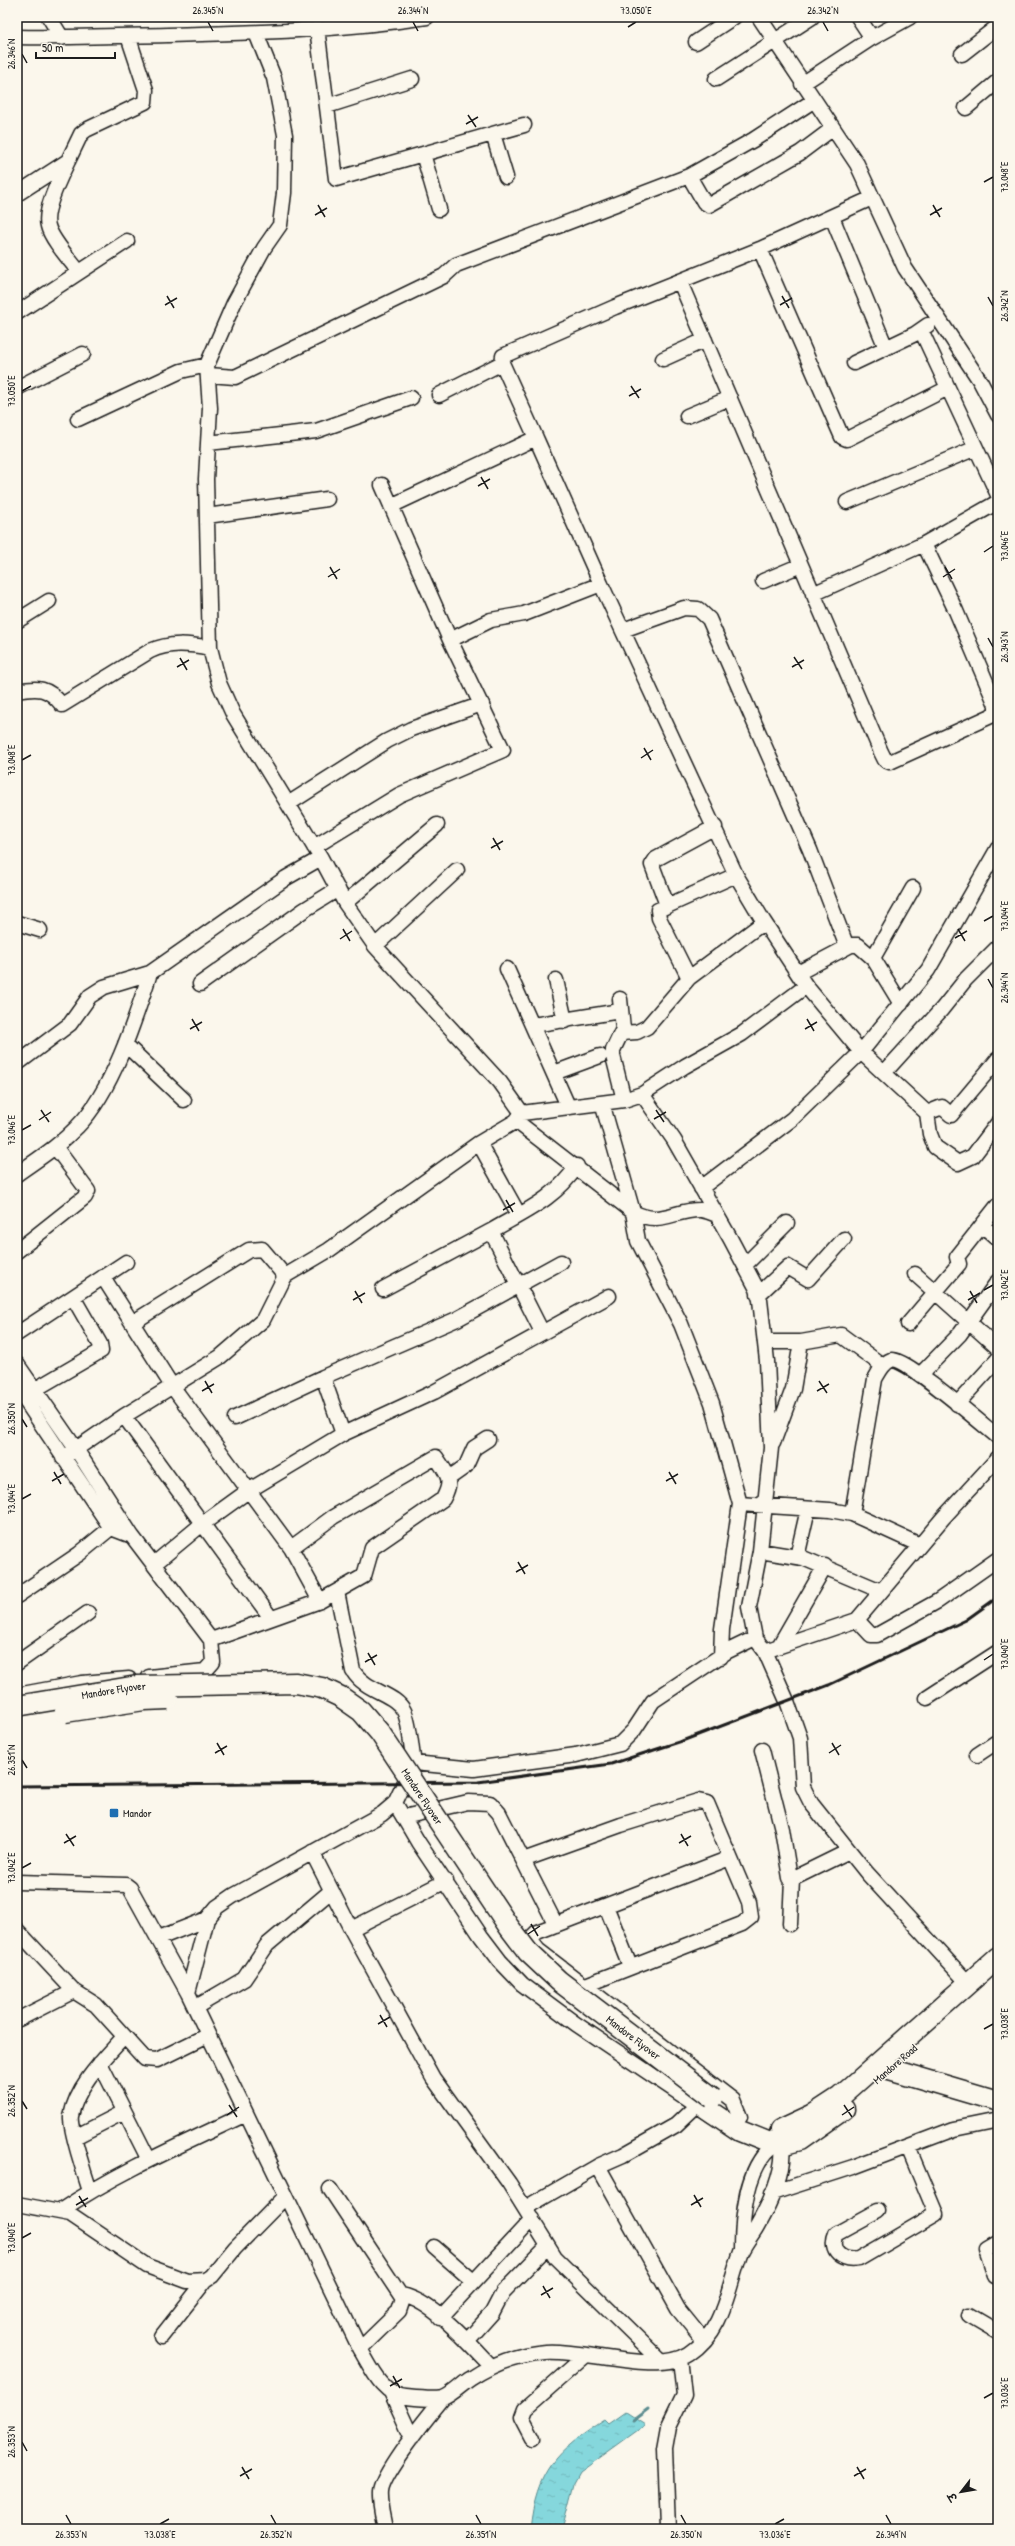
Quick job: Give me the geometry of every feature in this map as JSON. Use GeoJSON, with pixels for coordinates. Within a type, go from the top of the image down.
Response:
{"type":"FeatureCollection","features":[{"type":"Feature","properties":{"kind":"highway","name":"Mandore Flyover"},"geometry":{"type":"LineString","coordinates":[[17,1706],[137,1686],[296,1683],[322,1688],[341,1697],[361,1711],[380,1733],[509,1927],[528,1952],[559,1981],[705,2104]]}},
{"type":"Feature","properties":{"kind":"highway","name":"Mandore Flyover"},"geometry":{"type":"LineString","coordinates":[[17,1720],[144,1700],[219,1697],[298,1697],[320,1701],[340,1710],[366,1736],[430,1835],[518,1961],[564,2001],[705,2104],[740,2124]]}},
{"type":"Feature","properties":{"kind":"highway","name":"Mandore Road"},"geometry":{"type":"LineString","coordinates":[[890,2061],[968,1983],[998,1957]]}},
{"type":"Feature","properties":{"kind":"highway","name":"Mandore Road"},"geometry":{"type":"LineString","coordinates":[[890,2061],[998,1974]]}},
{"type":"Feature","properties":{"kind":"highway"},"geometry":{"type":"LineString","coordinates":[[890,2061],[998,2089]]}},
{"type":"Feature","properties":{"kind":"highway"},"geometry":{"type":"LineString","coordinates":[[890,2061],[998,2101]]}},
{"type":"Feature","properties":{"kind":"highway"},"geometry":{"type":"LineString","coordinates":[[740,2124],[777,2140],[890,2061]]}},
{"type":"Feature","properties":{"kind":"street"},"geometry":{"type":"LineString","coordinates":[[49,17],[62,38]]}},
{"type":"Feature","properties":{"kind":"street"},"geometry":{"type":"LineString","coordinates":[[17,37],[62,38],[273,33],[319,25],[427,17]]}},
{"type":"Feature","properties":{"kind":"street"},"geometry":{"type":"LineString","coordinates":[[696,42],[734,17]]}},
{"type":"Feature","properties":{"kind":"street"},"geometry":{"type":"LineString","coordinates":[[759,17],[774,42],[856,164],[905,268],[936,318],[980,381],[998,415]]}},
{"type":"Feature","properties":{"kind":"street"},"geometry":{"type":"LineString","coordinates":[[716,79],[812,17]]}},
{"type":"Feature","properties":{"kind":"street"},"geometry":{"type":"LineString","coordinates":[[858,17],[872,38]]}},
{"type":"Feature","properties":{"kind":"street"},"geometry":{"type":"LineString","coordinates":[[802,84],[872,38],[910,17]]}},
{"type":"Feature","properties":{"kind":"street"},"geometry":{"type":"LineString","coordinates":[[319,25],[336,179],[524,126]]}},
{"type":"Feature","properties":{"kind":"street"},"geometry":{"type":"LineString","coordinates":[[962,54],[998,26]]}},
{"type":"Feature","properties":{"kind":"street"},"geometry":{"type":"LineString","coordinates":[[256,33],[274,78],[285,135],[284,193],[280,225],[264,248],[234,303],[208,370],[207,648],[218,683],[233,714],[288,804],[334,891],[345,903],[375,946],[500,1082],[516,1120],[571,1175],[634,1217],[646,1219],[667,1218],[702,1210],[717,1215]]}},
{"type":"Feature","properties":{"kind":"street"},"geometry":{"type":"LineString","coordinates":[[78,272],[48,226],[47,216],[56,188],[81,134],[86,130],[145,102],[146,90],[128,36]]}},
{"type":"Feature","properties":{"kind":"street"},"geometry":{"type":"LineString","coordinates":[[327,106],[412,79]]}},
{"type":"Feature","properties":{"kind":"street"},"geometry":{"type":"LineString","coordinates":[[966,108],[998,81]]}},
{"type":"Feature","properties":{"kind":"street"},"geometry":{"type":"LineString","coordinates":[[78,420],[181,371],[208,370],[235,377],[444,276],[456,265],[689,176],[753,140],[813,100]]}},
{"type":"Feature","properties":{"kind":"street"},"geometry":{"type":"LineString","coordinates":[[689,176],[704,202],[709,205],[800,153],[832,128]]}},
{"type":"Feature","properties":{"kind":"street"},"geometry":{"type":"LineString","coordinates":[[493,134],[506,177]]}},
{"type":"Feature","properties":{"kind":"street"},"geometry":{"type":"LineString","coordinates":[[423,154],[439,209]]}},
{"type":"Feature","properties":{"kind":"street"},"geometry":{"type":"LineString","coordinates":[[17,194],[68,161]]}},
{"type":"Feature","properties":{"kind":"street"},"geometry":{"type":"LineString","coordinates":[[872,198],[760,249],[508,353],[503,356],[502,364],[601,584],[736,875],[764,922],[806,986],[861,1052],[927,1113],[930,1134],[935,1147],[958,1163],[973,1156],[998,1123]]}},
{"type":"Feature","properties":{"kind":"street"},"geometry":{"type":"LineString","coordinates":[[832,217],[886,348]]}},
{"type":"Feature","properties":{"kind":"street"},"geometry":{"type":"LineString","coordinates":[[17,313],[127,241]]}},
{"type":"Feature","properties":{"kind":"street"},"geometry":{"type":"LineString","coordinates":[[760,249],[842,437],[847,439],[948,388]]}},
{"type":"Feature","properties":{"kind":"street"},"geometry":{"type":"LineString","coordinates":[[680,282],[881,752],[885,760],[890,762],[991,716],[996,711],[996,705],[956,611],[924,544]]}},
{"type":"Feature","properties":{"kind":"street"},"geometry":{"type":"LineString","coordinates":[[854,363],[921,330],[936,318]]}},
{"type":"Feature","properties":{"kind":"street"},"geometry":{"type":"LineString","coordinates":[[921,330],[998,495]]}},
{"type":"Feature","properties":{"kind":"street"},"geometry":{"type":"LineString","coordinates":[[663,359],[705,340]]}},
{"type":"Feature","properties":{"kind":"street"},"geometry":{"type":"LineString","coordinates":[[17,388],[83,354]]}},
{"type":"Feature","properties":{"kind":"street"},"geometry":{"type":"LineString","coordinates":[[439,395],[502,364]]}},
{"type":"Feature","properties":{"kind":"street"},"geometry":{"type":"LineString","coordinates":[[208,444],[316,431],[411,398]]}},
{"type":"Feature","properties":{"kind":"street"},"geometry":{"type":"LineString","coordinates":[[687,416],[730,398]]}},
{"type":"Feature","properties":{"kind":"street"},"geometry":{"type":"LineString","coordinates":[[392,506],[536,438]]}},
{"type":"Feature","properties":{"kind":"street"},"geometry":{"type":"LineString","coordinates":[[847,502],[976,448]]}},
{"type":"Feature","properties":{"kind":"street"},"geometry":{"type":"LineString","coordinates":[[17,1064],[70,1024],[90,996],[108,986],[150,973],[286,878],[398,795],[503,750],[450,640],[382,485]]}},
{"type":"Feature","properties":{"kind":"street"},"geometry":{"type":"LineString","coordinates":[[207,516],[327,499]]}},
{"type":"Feature","properties":{"kind":"street"},"geometry":{"type":"LineString","coordinates":[[813,594],[924,544],[998,502]]}},
{"type":"Feature","properties":{"kind":"street"},"geometry":{"type":"LineString","coordinates":[[763,581],[801,565]]}},
{"type":"Feature","properties":{"kind":"street"},"geometry":{"type":"LineString","coordinates":[[450,640],[492,620],[524,614],[601,584]]}},
{"type":"Feature","properties":{"kind":"street"},"geometry":{"type":"LineString","coordinates":[[17,621],[49,601]]}},
{"type":"Feature","properties":{"kind":"street"},"geometry":{"type":"LineString","coordinates":[[623,630],[684,608],[698,609],[709,619],[810,850],[847,947]]}},
{"type":"Feature","properties":{"kind":"street"},"geometry":{"type":"LineString","coordinates":[[17,691],[38,688],[55,696],[62,705],[150,650],[164,644],[188,644],[207,648]]}},
{"type":"Feature","properties":{"kind":"street"},"geometry":{"type":"LineString","coordinates":[[288,804],[387,741],[411,729],[482,704]]}},
{"type":"Feature","properties":{"kind":"street"},"geometry":{"type":"LineString","coordinates":[[345,903],[437,825]]}},
{"type":"Feature","properties":{"kind":"street"},"geometry":{"type":"LineString","coordinates":[[667,905],[652,865],[656,859],[715,828]]}},
{"type":"Feature","properties":{"kind":"street"},"geometry":{"type":"LineString","coordinates":[[702,1188],[792,1119],[861,1052],[928,970],[998,848]]}},
{"type":"Feature","properties":{"kind":"street"},"geometry":{"type":"LineString","coordinates":[[375,946],[457,870]]}},
{"type":"Feature","properties":{"kind":"street"},"geometry":{"type":"LineString","coordinates":[[689,978],[658,912],[667,905],[736,875]]}},
{"type":"Feature","properties":{"kind":"street"},"geometry":{"type":"LineString","coordinates":[[873,958],[913,888]]}},
{"type":"Feature","properties":{"kind":"street"},"geometry":{"type":"LineString","coordinates":[[200,984],[304,910],[334,891]]}},
{"type":"Feature","properties":{"kind":"street"},"geometry":{"type":"LineString","coordinates":[[621,1033],[637,1032],[647,1027],[689,978],[764,922]]}},
{"type":"Feature","properties":{"kind":"street"},"geometry":{"type":"LineString","coordinates":[[17,923],[40,930]]}},
{"type":"Feature","properties":{"kind":"street"},"geometry":{"type":"LineString","coordinates":[[798,973],[847,947],[858,944],[873,958],[901,1004]]}},
{"type":"Feature","properties":{"kind":"street"},"geometry":{"type":"LineString","coordinates":[[884,1073],[942,1010],[960,985],[998,947]]}},
{"type":"Feature","properties":{"kind":"street"},"geometry":{"type":"LineString","coordinates":[[507,969],[568,1106]]}},
{"type":"Feature","properties":{"kind":"street"},"geometry":{"type":"LineString","coordinates":[[17,1174],[56,1148],[90,1112],[125,1044],[150,973]]}},
{"type":"Feature","properties":{"kind":"street"},"geometry":{"type":"LineString","coordinates":[[556,980],[564,1021]]}},
{"type":"Feature","properties":{"kind":"street"},"geometry":{"type":"LineString","coordinates":[[63,1458],[124,1416],[220,1357],[263,1320],[285,1276],[329,1250],[479,1143],[516,1120],[568,1106],[624,1100],[642,1094],[685,1066],[742,1034],[806,986]]}},
{"type":"Feature","properties":{"kind":"street"},"geometry":{"type":"LineString","coordinates":[[533,1025],[564,1021],[620,1005],[621,1033],[613,1050],[613,1056],[624,1100]]}},
{"type":"Feature","properties":{"kind":"street"},"geometry":{"type":"LineString","coordinates":[[125,1044],[184,1100]]}},
{"type":"Feature","properties":{"kind":"street"},"geometry":{"type":"LineString","coordinates":[[554,1073],[600,1056]]}},
{"type":"Feature","properties":{"kind":"street"},"geometry":{"type":"LineString","coordinates":[[927,1113],[942,1107],[951,1115],[998,1059]]}},
{"type":"Feature","properties":{"kind":"street"},"geometry":{"type":"LineString","coordinates":[[642,1094],[674,1140],[702,1188],[745,1265],[758,1295],[766,1342],[771,1448]]}},
{"type":"Feature","properties":{"kind":"street"},"geometry":{"type":"LineString","coordinates":[[602,1103],[634,1217],[638,1241],[681,1324],[712,1403],[740,1504],[722,1629],[724,1654]]}},
{"type":"Feature","properties":{"kind":"street"},"geometry":{"type":"LineString","coordinates":[[479,1143],[519,1215]]}},
{"type":"Feature","properties":{"kind":"street"},"geometry":{"type":"LineString","coordinates":[[17,1251],[85,1197],[88,1191],[56,1148]]}},
{"type":"Feature","properties":{"kind":"street"},"geometry":{"type":"LineString","coordinates":[[383,1289],[519,1215],[571,1175]]}},
{"type":"Feature","properties":{"kind":"street"},"geometry":{"type":"LineString","coordinates":[[908,1324],[959,1264],[957,1257],[998,1206]]}},
{"type":"Feature","properties":{"kind":"street"},"geometry":{"type":"LineString","coordinates":[[745,1265],[787,1223]]}},
{"type":"Feature","properties":{"kind":"street"},"geometry":{"type":"LineString","coordinates":[[982,1225],[998,1240]]}},
{"type":"Feature","properties":{"kind":"street"},"geometry":{"type":"LineString","coordinates":[[491,1231],[542,1332]]}},
{"type":"Feature","properties":{"kind":"street"},"geometry":{"type":"LineString","coordinates":[[758,1295],[788,1268],[808,1279],[844,1239]]}},
{"type":"Feature","properties":{"kind":"street"},"geometry":{"type":"LineString","coordinates":[[132,1323],[249,1250],[262,1249],[285,1276]]}},
{"type":"Feature","properties":{"kind":"street"},"geometry":{"type":"LineString","coordinates":[[17,1334],[126,1262]]}},
{"type":"Feature","properties":{"kind":"street"},"geometry":{"type":"LineString","coordinates":[[235,1418],[323,1376],[457,1319],[518,1284],[561,1262]]}},
{"type":"Feature","properties":{"kind":"street"},"geometry":{"type":"LineString","coordinates":[[915,1274],[998,1348]]}},
{"type":"Feature","properties":{"kind":"street"},"geometry":{"type":"LineString","coordinates":[[103,1277],[172,1386],[248,1492],[291,1548],[320,1601]]}},
{"type":"Feature","properties":{"kind":"street"},"geometry":{"type":"LineString","coordinates":[[920,1375],[960,1334],[998,1281]]}},
{"type":"Feature","properties":{"kind":"street"},"geometry":{"type":"LineString","coordinates":[[154,1564],[201,1525],[248,1492],[343,1434],[434,1392],[609,1296]]}},
{"type":"Feature","properties":{"kind":"street"},"geometry":{"type":"LineString","coordinates":[[34,1390],[101,1351],[100,1344],[74,1297]]}},
{"type":"Feature","properties":{"kind":"street"},"geometry":{"type":"LineString","coordinates":[[766,1342],[801,1342],[844,1336],[883,1366]]}},
{"type":"Feature","properties":{"kind":"street"},"geometry":{"type":"LineString","coordinates":[[801,1342],[793,1389],[771,1448],[762,1504],[760,1551],[749,1606],[753,1640],[765,1652],[800,1738],[803,1787],[811,1803],[849,1850],[968,1983]]}},
{"type":"Feature","properties":{"kind":"street"},"geometry":{"type":"LineString","coordinates":[[957,1404],[998,1359]]}},
{"type":"Feature","properties":{"kind":"street"},"geometry":{"type":"LineString","coordinates":[[852,1514],[874,1379],[883,1366],[891,1360],[899,1360],[920,1375],[998,1437]]}},
{"type":"Feature","properties":{"kind":"street"},"geometry":{"type":"LineString","coordinates":[[17,1364],[76,1449],[116,1524]]}},
{"type":"Feature","properties":{"kind":"street"},"geometry":{"type":"LineString","coordinates":[[323,1376],[343,1434]]}},
{"type":"Feature","properties":{"kind":"street"},"geometry":{"type":"LineString","coordinates":[[17,1388],[63,1458],[116,1524],[132,1536],[210,1640],[212,1662],[205,1671],[82,1683],[17,1695]]}},
{"type":"Feature","properties":{"kind":"street"},"geometry":{"type":"LineString","coordinates":[[124,1416],[201,1525],[271,1618]]}},
{"type":"Feature","properties":{"kind":"street"},"geometry":{"type":"LineString","coordinates":[[449,1478],[466,1466],[474,1448],[488,1439]]}},
{"type":"Feature","properties":{"kind":"street"},"geometry":{"type":"LineString","coordinates":[[210,1640],[320,1601],[364,1576],[372,1548],[443,1499],[450,1487],[449,1478],[436,1457],[333,1517],[291,1548]]}},
{"type":"Feature","properties":{"kind":"street"},"geometry":{"type":"LineString","coordinates":[[765,1652],[856,1620],[920,1545],[998,1458]]}},
{"type":"Feature","properties":{"kind":"street"},"geometry":{"type":"LineString","coordinates":[[740,1504],[762,1504],[852,1514],[920,1545]]}},
{"type":"Feature","properties":{"kind":"street"},"geometry":{"type":"LineString","coordinates":[[797,1557],[808,1509]]}},
{"type":"Feature","properties":{"kind":"street"},"geometry":{"type":"LineString","coordinates":[[17,1596],[79,1554],[116,1524]]}},
{"type":"Feature","properties":{"kind":"street"},"geometry":{"type":"LineString","coordinates":[[760,1551],[797,1557],[825,1566],[881,1591]]}},
{"type":"Feature","properties":{"kind":"street"},"geometry":{"type":"LineString","coordinates":[[856,1620],[871,1635],[877,1635],[938,1601],[998,1559]]}},
{"type":"Feature","properties":{"kind":"street"},"geometry":{"type":"LineString","coordinates":[[779,1646],[825,1566]]}},
{"type":"Feature","properties":{"kind":"street"},"geometry":{"type":"LineString","coordinates":[[188,1993],[208,1919],[217,1907],[233,1896],[382,1814],[395,1803],[414,1763],[404,1711],[395,1700],[360,1681],[353,1671],[337,1592]]}},
{"type":"Feature","properties":{"kind":"street"},"geometry":{"type":"LineString","coordinates":[[17,1663],[88,1613]]}},
{"type":"Feature","properties":{"kind":"street"},"geometry":{"type":"LineString","coordinates":[[414,1763],[474,1769],[576,1756],[620,1744],[634,1730],[653,1701],[724,1654],[753,1640]]}},
{"type":"Feature","properties":{"kind":"street"},"geometry":{"type":"LineString","coordinates":[[927,1698],[998,1652]]}},
{"type":"Feature","properties":{"kind":"street"},"geometry":{"type":"LineString","coordinates":[[977,1755],[998,1741]]}},
{"type":"Feature","properties":{"kind":"street"},"geometry":{"type":"LineString","coordinates":[[762,1750],[794,1878],[790,1924]]}},
{"type":"Feature","properties":{"kind":"street"},"geometry":{"type":"LineString","coordinates":[[523,1860],[621,1825],[703,1800],[707,1804],[749,1902],[751,1917],[742,1924],[630,1966],[583,1986]]}},
{"type":"Feature","properties":{"kind":"street"},"geometry":{"type":"LineString","coordinates":[[404,1817],[468,1802],[490,1803],[499,1812],[556,1925]]}},
{"type":"Feature","properties":{"kind":"street"},"geometry":{"type":"LineString","coordinates":[[395,1803],[418,1842],[446,1881],[481,1936],[500,1961],[522,1984],[576,2024],[705,2104],[676,2125],[623,2155],[598,2166],[528,2213],[473,2281],[440,2318]]}},
{"type":"Feature","properties":{"kind":"street"},"geometry":{"type":"LineString","coordinates":[[794,1878],[849,1850]]}},
{"type":"Feature","properties":{"kind":"street"},"geometry":{"type":"LineString","coordinates":[[312,1852],[351,1929],[433,2078],[528,2213],[548,2246],[566,2269],[661,2361]]}},
{"type":"Feature","properties":{"kind":"street"},"geometry":{"type":"LineString","coordinates":[[730,1858],[537,1932],[532,1937],[532,1942],[538,1950],[583,1986],[733,2100],[740,2124]]}},
{"type":"Feature","properties":{"kind":"street"},"geometry":{"type":"LineString","coordinates":[[351,1929],[446,1881]]}},
{"type":"Feature","properties":{"kind":"street"},"geometry":{"type":"LineString","coordinates":[[17,1882],[126,1885],[130,1888],[196,2007],[208,2035],[360,2350],[379,2380],[391,2392],[412,2438]]}},
{"type":"Feature","properties":{"kind":"street"},"geometry":{"type":"LineString","coordinates":[[196,2007],[244,1979],[267,1946],[331,1891]]}},
{"type":"Feature","properties":{"kind":"street"},"geometry":{"type":"LineString","coordinates":[[606,1906],[630,1966]]}},
{"type":"Feature","properties":{"kind":"street"},"geometry":{"type":"LineString","coordinates":[[159,1938],[208,1919]]}},
{"type":"Feature","properties":{"kind":"street"},"geometry":{"type":"LineString","coordinates":[[17,1930],[74,1991],[96,2006],[123,2038],[145,2059],[157,2060],[208,2035]]}},
{"type":"Feature","properties":{"kind":"street"},"geometry":{"type":"LineString","coordinates":[[19,2019],[74,1991]]}},
{"type":"Feature","properties":{"kind":"street"},"geometry":{"type":"LineString","coordinates":[[90,2191],[81,2165],[71,2118],[79,2094],[100,2063],[123,2038]]}},
{"type":"Feature","properties":{"kind":"street"},"geometry":{"type":"LineString","coordinates":[[100,2063],[149,2160]]}},
{"type":"Feature","properties":{"kind":"street"},"geometry":{"type":"LineString","coordinates":[[75,2137],[124,2112]]}},
{"type":"Feature","properties":{"kind":"street"},"geometry":{"type":"LineString","coordinates":[[60,2211],[90,2191],[149,2160],[246,2114]]}},
{"type":"Feature","properties":{"kind":"street"},"geometry":{"type":"LineString","coordinates":[[772,2193],[908,2146],[954,2128],[998,2120]]}},
{"type":"Feature","properties":{"kind":"street"},"geometry":{"type":"LineString","coordinates":[[384,2529],[380,2498],[381,2486],[412,2438],[442,2398],[491,2366],[534,2353],[563,2352],[585,2356],[661,2361],[680,2359],[704,2341],[722,2314],[742,2251],[758,2225],[772,2193],[783,2159],[777,2140],[765,2152],[760,2161],[746,2198],[742,2215],[742,2251]]}},
{"type":"Feature","properties":{"kind":"street"},"geometry":{"type":"LineString","coordinates":[[878,2211],[836,2234],[833,2240],[834,2249],[841,2258],[849,2261],[859,2258],[936,2214],[908,2146]]}},
{"type":"Feature","properties":{"kind":"street"},"geometry":{"type":"LineString","coordinates":[[598,2166],[678,2309],[704,2341]]}},
{"type":"Feature","properties":{"kind":"street"},"geometry":{"type":"LineString","coordinates":[[330,2189],[402,2294],[403,2304],[399,2311],[360,2350]]}},
{"type":"Feature","properties":{"kind":"street"},"geometry":{"type":"LineString","coordinates":[[160,2336],[206,2280],[212,2276],[235,2248],[286,2196]]}},
{"type":"Feature","properties":{"kind":"street"},"geometry":{"type":"LineString","coordinates":[[17,2204],[70,2214],[101,2233],[147,2266],[187,2281],[206,2280]]}},
{"type":"Feature","properties":{"kind":"street"},"geometry":{"type":"LineString","coordinates":[[995,2276],[986,2250],[998,2243]]}},
{"type":"Feature","properties":{"kind":"street"},"geometry":{"type":"LineString","coordinates":[[467,2341],[492,2313],[503,2292],[548,2246]]}},
{"type":"Feature","properties":{"kind":"street"},"geometry":{"type":"LineString","coordinates":[[434,2247],[473,2281]]}},
{"type":"Feature","properties":{"kind":"street"},"geometry":{"type":"LineString","coordinates":[[402,2294],[411,2296],[440,2318],[467,2341],[491,2366]]}},
{"type":"Feature","properties":{"kind":"street"},"geometry":{"type":"LineString","coordinates":[[969,2315],[998,2332]]}},
{"type":"Feature","properties":{"kind":"street"},"geometry":{"type":"LineString","coordinates":[[533,2438],[522,2417],[525,2409],[585,2356]]}},
{"type":"Feature","properties":{"kind":"street"},"geometry":{"type":"LineString","coordinates":[[668,2529],[665,2448],[669,2426],[684,2395],[680,2359]]}},
{"type":"Feature","properties":{"kind":"street"},"geometry":{"type":"LineString","coordinates":[[391,2392],[407,2398],[442,2398]]}},
{"type":"Feature","properties":{"kind":"water"},"geometry":{"type":"Polygon","coordinates":[[[625,2412],[645,2425],[580,2472],[574,2483],[562,2529],[530,2529],[537,2492],[543,2477],[551,2464],[561,2452],[587,2431],[604,2420],[608,2424],[625,2412]]]}},
{"type":"Feature","properties":{"kind":"waterway"},"geometry":{"type":"LineString","coordinates":[[632,2421],[648,2409]]}},
{"type":"Feature","properties":{"kind":"railway"},"geometry":{"type":"LineString","coordinates":[[17,1786],[478,1782],[611,1764],[682,1741],[829,1685],[966,1620],[998,1597]]}},
{"type":"Feature","properties":{"kind":"place","name":"Mandor"},"geometry":{"type":"Point","coordinates":[114,1813]}}]}
